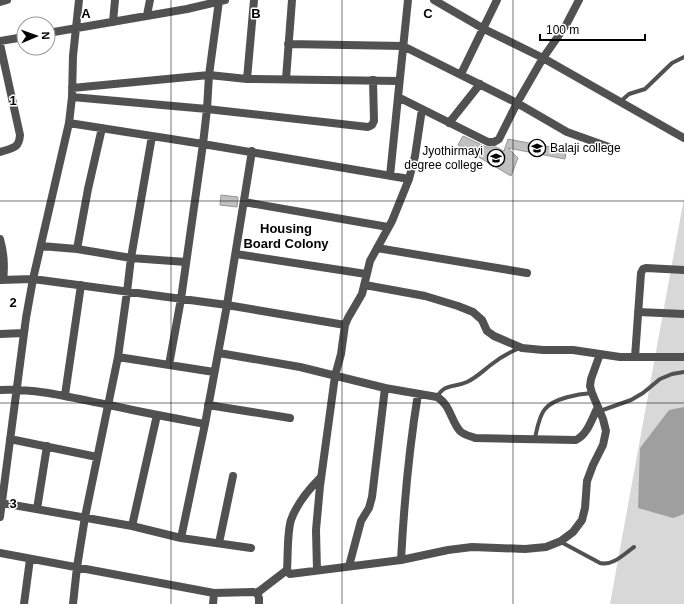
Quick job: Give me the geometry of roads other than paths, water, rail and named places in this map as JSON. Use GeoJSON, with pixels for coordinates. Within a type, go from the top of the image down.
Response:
{"type":"FeatureCollection","features":[{"type":"Feature","properties":{"kind":"street"},"geometry":{"type":"LineString","coordinates":[[0,2],[7,0]]}},
{"type":"Feature","properties":{"kind":"street"},"geometry":{"type":"LineString","coordinates":[[0,517],[16,389],[33,279],[69,123],[79,0]]}},
{"type":"Feature","properties":{"kind":"street"},"geometry":{"type":"LineString","coordinates":[[113,22],[115,0]]}},
{"type":"Feature","properties":{"kind":"street"},"geometry":{"type":"LineString","coordinates":[[148,15],[150,0]]}},
{"type":"Feature","properties":{"kind":"street"},"geometry":{"type":"LineString","coordinates":[[187,9],[188,0]]}},
{"type":"Feature","properties":{"kind":"street"},"geometry":{"type":"LineString","coordinates":[[247,79],[254,0]]}},
{"type":"Feature","properties":{"kind":"street"},"geometry":{"type":"LineString","coordinates":[[286,79],[292,0]]}},
{"type":"Feature","properties":{"kind":"street"},"geometry":{"type":"LineString","coordinates":[[390,176],[408,0]]}},
{"type":"Feature","properties":{"kind":"street"},"geometry":{"type":"LineString","coordinates":[[461,74],[497,0]]}},
{"type":"Feature","properties":{"kind":"street"},"geometry":{"type":"LineString","coordinates":[[398,97],[488,142],[499,140],[517,103],[543,58],[566,25],[579,0]]}},
{"type":"Feature","properties":{"kind":"street"},"geometry":{"type":"LineString","coordinates":[[56,31],[187,9],[222,1],[209,75],[203,144],[181,299],[169,365]]}},
{"type":"Feature","properties":{"kind":"street"},"geometry":{"type":"LineString","coordinates":[[435,1],[543,58],[684,138]]}},
{"type":"Feature","properties":{"kind":"street"},"geometry":{"type":"LineString","coordinates":[[0,41],[16,38]]}},
{"type":"Feature","properties":{"kind":"street"},"geometry":{"type":"LineString","coordinates":[[0,44],[20,135],[20,143],[15,148],[0,152]]}},
{"type":"Feature","properties":{"kind":"street"},"geometry":{"type":"LineString","coordinates":[[288,44],[403,46],[517,103],[567,132],[609,147]]}},
{"type":"Feature","properties":{"kind":"street"},"geometry":{"type":"LineString","coordinates":[[72,88],[209,75],[247,79],[399,81]]}},
{"type":"Feature","properties":{"kind":"street"},"geometry":{"type":"LineString","coordinates":[[72,97],[207,109],[368,127],[372,125],[374,121],[373,80]]}},
{"type":"Feature","properties":{"kind":"street"},"geometry":{"type":"LineString","coordinates":[[449,123],[480,84]]}},
{"type":"Feature","properties":{"kind":"street"},"geometry":{"type":"LineString","coordinates":[[317,570],[316,530],[321,477],[335,376],[341,354],[345,325],[362,294],[370,261],[395,213],[409,179],[415,156],[422,109]]}},
{"type":"Feature","properties":{"kind":"street"},"geometry":{"type":"LineString","coordinates":[[69,123],[409,179]]}},
{"type":"Feature","properties":{"kind":"street"},"geometry":{"type":"LineString","coordinates":[[77,249],[88,189],[102,128]]}},
{"type":"Feature","properties":{"kind":"street"},"geometry":{"type":"LineString","coordinates":[[73,604],[85,517],[118,357],[128,292],[131,258],[152,136]]}},
{"type":"Feature","properties":{"kind":"street"},"geometry":{"type":"LineString","coordinates":[[181,538],[219,353],[252,152]]}},
{"type":"Feature","properties":{"kind":"street"},"geometry":{"type":"LineString","coordinates":[[244,202],[388,227]]}},
{"type":"Feature","properties":{"kind":"street"},"geometry":{"type":"LineString","coordinates":[[0,238],[5,266],[2,280],[33,279],[227,305],[345,325]]}},
{"type":"Feature","properties":{"kind":"street"},"geometry":{"type":"LineString","coordinates":[[41,246],[77,249],[131,258],[186,262]]}},
{"type":"Feature","properties":{"kind":"street"},"geometry":{"type":"LineString","coordinates":[[377,248],[527,273]]}},
{"type":"Feature","properties":{"kind":"street"},"geometry":{"type":"LineString","coordinates":[[236,254],[366,274]]}},
{"type":"Feature","properties":{"kind":"street"},"geometry":{"type":"LineString","coordinates":[[636,356],[641,273],[643,269],[684,270]]}},
{"type":"Feature","properties":{"kind":"street"},"geometry":{"type":"LineString","coordinates":[[365,285],[425,296],[473,312],[482,320],[487,331],[494,336],[522,348],[574,350],[620,357],[684,357]]}},
{"type":"Feature","properties":{"kind":"street"},"geometry":{"type":"LineString","coordinates":[[65,395],[81,286]]}},
{"type":"Feature","properties":{"kind":"street"},"geometry":{"type":"LineString","coordinates":[[638,312],[684,314]]}},
{"type":"Feature","properties":{"kind":"street"},"geometry":{"type":"LineString","coordinates":[[0,334],[24,333]]}},
{"type":"Feature","properties":{"kind":"street"},"geometry":{"type":"LineString","coordinates":[[219,353],[300,367],[385,388],[437,397],[445,403],[460,431],[466,436],[487,439],[535,438],[576,440],[582,437],[599,409]]}},
{"type":"Feature","properties":{"kind":"street"},"geometry":{"type":"LineString","coordinates":[[287,570],[290,574],[400,560],[448,550],[472,547],[525,549],[546,547],[561,541],[573,532],[582,520],[585,508],[587,481],[603,445],[606,431],[590,386],[600,354]]}},
{"type":"Feature","properties":{"kind":"street"},"geometry":{"type":"LineString","coordinates":[[118,357],[214,372]]}},
{"type":"Feature","properties":{"kind":"street"},"geometry":{"type":"LineString","coordinates":[[349,566],[361,521],[369,508],[372,497],[385,388]]}},
{"type":"Feature","properties":{"kind":"street"},"geometry":{"type":"LineString","coordinates":[[0,390],[16,389],[65,395],[205,424]]}},
{"type":"Feature","properties":{"kind":"street"},"geometry":{"type":"LineString","coordinates":[[400,560],[406,485],[418,394]]}},
{"type":"Feature","properties":{"kind":"street"},"geometry":{"type":"LineString","coordinates":[[208,405],[290,418]]}},
{"type":"Feature","properties":{"kind":"street"},"geometry":{"type":"LineString","coordinates":[[132,526],[157,415]]}},
{"type":"Feature","properties":{"kind":"street"},"geometry":{"type":"LineString","coordinates":[[10,439],[97,457]]}},
{"type":"Feature","properties":{"kind":"street"},"geometry":{"type":"LineString","coordinates":[[38,509],[47,446]]}},
{"type":"Feature","properties":{"kind":"street"},"geometry":{"type":"LineString","coordinates":[[219,543],[233,476]]}},
{"type":"Feature","properties":{"kind":"street"},"geometry":{"type":"LineString","coordinates":[[0,553],[214,593],[257,593],[287,570],[291,520],[299,502],[321,477]]}},
{"type":"Feature","properties":{"kind":"street"},"geometry":{"type":"LineString","coordinates":[[2,502],[132,526],[181,538],[251,548]]}},
{"type":"Feature","properties":{"kind":"street"},"geometry":{"type":"LineString","coordinates":[[24,604],[30,559]]}},
{"type":"Feature","properties":{"kind":"street"},"geometry":{"type":"LineString","coordinates":[[213,604],[214,593]]}},
{"type":"Feature","properties":{"kind":"street"},"geometry":{"type":"LineString","coordinates":[[257,593],[260,598],[259,604]]}},
{"type":"Feature","properties":{"kind":"lane"},"geometry":{"type":"LineString","coordinates":[[620,102],[629,94],[645,89],[672,63],[684,57]]}},
{"type":"Feature","properties":{"kind":"lane"},"geometry":{"type":"LineString","coordinates":[[437,397],[440,390],[446,387],[464,384],[507,354],[522,348]]}},
{"type":"Feature","properties":{"kind":"lane"},"geometry":{"type":"LineString","coordinates":[[599,409],[631,400],[643,393],[660,379],[672,374],[684,372]]}},
{"type":"Feature","properties":{"kind":"lane"},"geometry":{"type":"LineString","coordinates":[[535,438],[542,412],[545,408],[562,399],[578,394],[592,393]]}},
{"type":"Feature","properties":{"kind":"lane"},"geometry":{"type":"LineString","coordinates":[[561,541],[604,564],[613,562],[634,547]]}},
{"type":"Feature","properties":{"kind":"place","name":"Balaji college"},"geometry":{"type":"Point","coordinates":[537,148]}},
{"type":"Feature","properties":{"kind":"place","name":"Jyothirmayi degree college"},"geometry":{"type":"Point","coordinates":[496,158]}},
{"type":"Feature","properties":{"kind":"district","name":"Housing Board Colony"},"geometry":{"type":"Point","coordinates":[286,236]}}]}
